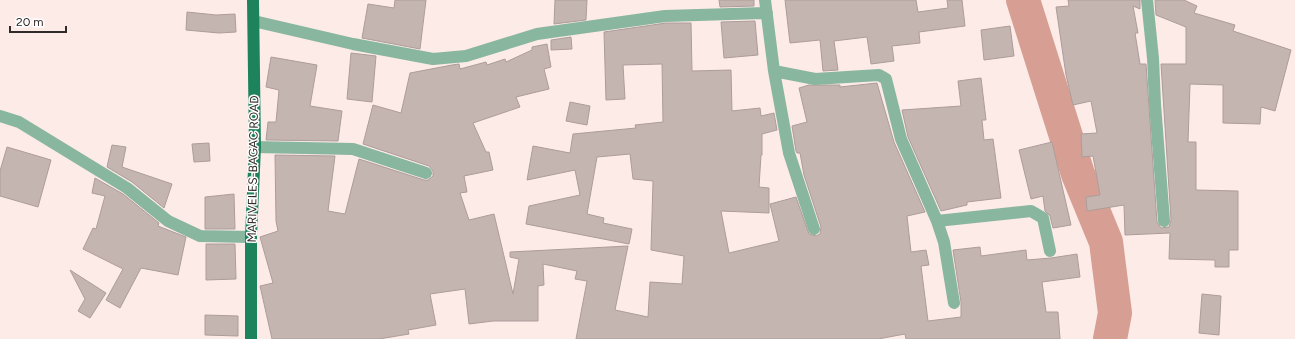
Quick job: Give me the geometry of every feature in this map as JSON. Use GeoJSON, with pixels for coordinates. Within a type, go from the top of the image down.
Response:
{"type":"FeatureCollection","features":[{"type":"Feature","properties":{"kind":"main road","name":"MARIVELES-BAGAC ROAD"},"geometry":{"type":"LineString","coordinates":[[251,339],[255,147],[253,0]]}},
{"type":"Feature","properties":{"kind":"street"},"geometry":{"type":"LineString","coordinates":[[765,0],[774,71],[788,153],[814,229]]}},
{"type":"Feature","properties":{"kind":"street"},"geometry":{"type":"LineString","coordinates":[[1147,0],[1153,58],[1164,221]]}},
{"type":"Feature","properties":{"kind":"street"},"geometry":{"type":"LineString","coordinates":[[254,21],[433,60],[466,56],[537,34],[665,16],[767,12]]}},
{"type":"Feature","properties":{"kind":"street"},"geometry":{"type":"LineString","coordinates":[[774,71],[815,79],[884,76],[901,139],[937,221],[944,242],[954,303]]}},
{"type":"Feature","properties":{"kind":"street"},"geometry":{"type":"LineString","coordinates":[[0,116],[18,122],[120,184],[168,221],[200,236],[252,237]]}},
{"type":"Feature","properties":{"kind":"street"},"geometry":{"type":"LineString","coordinates":[[255,147],[353,149],[426,173]]}},
{"type":"Feature","properties":{"kind":"street"},"geometry":{"type":"LineString","coordinates":[[937,221],[1031,212],[1044,218],[1050,251]]}},
{"type":"Feature","properties":{"kind":"building"},"geometry":{"type":"Polygon","coordinates":[[[395,0],[426,0],[420,49],[362,38],[368,4],[394,8],[395,0]]]}},
{"type":"Feature","properties":{"kind":"building"},"geometry":{"type":"Polygon","coordinates":[[[555,0],[587,0],[586,20],[554,24],[555,0]]]}},
{"type":"Feature","properties":{"kind":"building"},"geometry":{"type":"Polygon","coordinates":[[[719,0],[754,0],[754,6],[720,7],[719,0]]]}},
{"type":"Feature","properties":{"kind":"building"},"geometry":{"type":"Polygon","coordinates":[[[785,0],[916,0],[918,12],[948,8],[947,0],[962,0],[965,26],[919,32],[920,43],[892,46],[894,61],[871,64],[867,37],[834,41],[838,70],[823,71],[820,40],[790,43],[785,0]]]}},
{"type":"Feature","properties":{"kind":"building"},"geometry":{"type":"Polygon","coordinates":[[[1068,0],[1140,0],[1140,9],[1133,6],[1138,33],[1135,33],[1140,64],[1146,64],[1157,222],[1161,228],[1169,227],[1171,220],[1161,64],[1186,64],[1186,27],[1156,15],[1155,0],[1184,0],[1197,6],[1194,13],[1235,25],[1233,31],[1291,50],[1275,111],[1261,107],[1260,124],[1223,123],[1223,85],[1190,84],[1188,142],[1196,142],[1196,190],[1238,191],[1238,250],[1229,250],[1229,267],[1215,267],[1215,260],[1169,259],[1170,233],[1125,235],[1124,205],[1087,211],[1086,197],[1100,195],[1093,156],[1082,157],[1081,134],[1097,133],[1091,101],[1073,105],[1066,75],[1056,7],[1069,6],[1068,0]]]}},
{"type":"Feature","properties":{"kind":"building"},"geometry":{"type":"Polygon","coordinates":[[[187,12],[216,15],[235,14],[236,32],[219,33],[186,30],[187,12]]]}},
{"type":"Feature","properties":{"kind":"building"},"geometry":{"type":"Polygon","coordinates":[[[755,21],[758,55],[724,58],[721,22],[755,21]]]}},
{"type":"Feature","properties":{"kind":"building"},"geometry":{"type":"Polygon","coordinates":[[[666,23],[691,23],[692,71],[731,70],[732,111],[760,108],[761,116],[774,113],[777,130],[762,134],[759,187],[769,188],[769,213],[721,211],[729,253],[779,241],[770,204],[796,197],[809,234],[816,236],[820,234],[821,227],[804,175],[800,153],[797,153],[796,151],[792,126],[807,122],[799,88],[809,85],[840,85],[840,87],[877,83],[894,142],[925,212],[907,216],[911,252],[926,250],[929,265],[921,266],[928,321],[961,317],[961,302],[953,250],[980,247],[981,256],[1026,250],[1027,260],[1077,254],[1080,277],[1042,282],[1046,312],[1058,312],[1060,339],[906,339],[905,334],[878,339],[576,339],[587,281],[575,279],[577,271],[543,264],[544,285],[538,286],[538,321],[493,321],[469,324],[465,289],[430,294],[436,325],[408,330],[409,334],[379,339],[272,339],[260,286],[273,283],[260,237],[278,231],[276,221],[275,155],[335,156],[328,211],[345,214],[359,159],[424,180],[428,180],[433,176],[433,171],[429,166],[363,144],[373,105],[401,113],[410,73],[459,64],[460,69],[486,62],[487,65],[505,59],[506,62],[532,50],[532,47],[547,44],[551,67],[544,69],[549,89],[516,97],[520,107],[473,123],[486,152],[489,152],[493,170],[464,176],[467,192],[460,193],[469,220],[494,214],[513,294],[519,259],[510,257],[510,252],[628,246],[615,310],[648,317],[650,282],[682,284],[684,256],[651,250],[653,181],[633,179],[630,154],[597,157],[587,214],[604,218],[603,223],[632,229],[629,244],[526,224],[529,206],[580,195],[575,170],[527,180],[533,146],[570,153],[573,134],[636,128],[635,125],[663,122],[662,64],[623,65],[625,99],[606,100],[604,32],[666,23]]]}},
{"type":"Feature","properties":{"kind":"building"},"geometry":{"type":"Polygon","coordinates":[[[1010,26],[1014,56],[984,60],[981,30],[1010,26]]]}},
{"type":"Feature","properties":{"kind":"building"},"geometry":{"type":"Polygon","coordinates":[[[571,37],[572,49],[551,50],[551,40],[571,37]]]}},
{"type":"Feature","properties":{"kind":"building"},"geometry":{"type":"Polygon","coordinates":[[[351,53],[376,56],[372,102],[347,99],[351,53]]]}},
{"type":"Feature","properties":{"kind":"building"},"geometry":{"type":"Polygon","coordinates":[[[271,57],[317,65],[310,106],[342,111],[338,141],[266,140],[268,122],[276,122],[279,90],[266,87],[271,57]]]}},
{"type":"Feature","properties":{"kind":"building"},"geometry":{"type":"Polygon","coordinates":[[[981,78],[986,120],[982,120],[984,140],[993,139],[1001,198],[967,202],[967,205],[941,211],[908,137],[902,110],[961,106],[958,81],[981,78]]]}},
{"type":"Feature","properties":{"kind":"building"},"geometry":{"type":"Polygon","coordinates":[[[570,102],[590,106],[587,125],[566,121],[570,102]]]}},
{"type":"Feature","properties":{"kind":"building"},"geometry":{"type":"Polygon","coordinates":[[[1052,142],[1071,225],[1053,228],[1050,216],[1045,211],[1043,196],[1031,199],[1019,150],[1052,142]]]}},
{"type":"Feature","properties":{"kind":"building"},"geometry":{"type":"Polygon","coordinates":[[[209,143],[210,161],[194,162],[192,144],[209,143]]]}},
{"type":"Feature","properties":{"kind":"building"},"geometry":{"type":"Polygon","coordinates":[[[112,145],[126,147],[122,167],[172,184],[164,208],[132,182],[107,167],[112,145]]]}},
{"type":"Feature","properties":{"kind":"building"},"geometry":{"type":"Polygon","coordinates":[[[7,147],[51,160],[38,207],[0,196],[0,171],[7,147]]]}},
{"type":"Feature","properties":{"kind":"building"},"geometry":{"type":"Polygon","coordinates":[[[95,178],[123,194],[159,223],[158,226],[186,237],[178,275],[141,268],[120,308],[106,300],[123,269],[83,249],[93,228],[96,229],[105,196],[92,193],[95,178]]]}},
{"type":"Feature","properties":{"kind":"building"},"geometry":{"type":"Polygon","coordinates":[[[234,194],[235,229],[205,229],[205,197],[234,194]]]}},
{"type":"Feature","properties":{"kind":"building"},"geometry":{"type":"Polygon","coordinates":[[[206,244],[235,244],[236,279],[206,280],[206,244]]]}},
{"type":"Feature","properties":{"kind":"building"},"geometry":{"type":"Polygon","coordinates":[[[70,270],[106,293],[90,318],[78,311],[85,299],[70,270]]]}},
{"type":"Feature","properties":{"kind":"building"},"geometry":{"type":"Polygon","coordinates":[[[1202,294],[1221,296],[1219,335],[1199,333],[1202,294]]]}},
{"type":"Feature","properties":{"kind":"building"},"geometry":{"type":"Polygon","coordinates":[[[205,315],[238,316],[238,336],[205,335],[205,315]]]}},
{"type":"Feature","properties":{"kind":"waterway"},"geometry":{"type":"LineString","coordinates":[[1023,0],[1078,174],[1106,242],[1115,313],[1110,339]]}}]}
